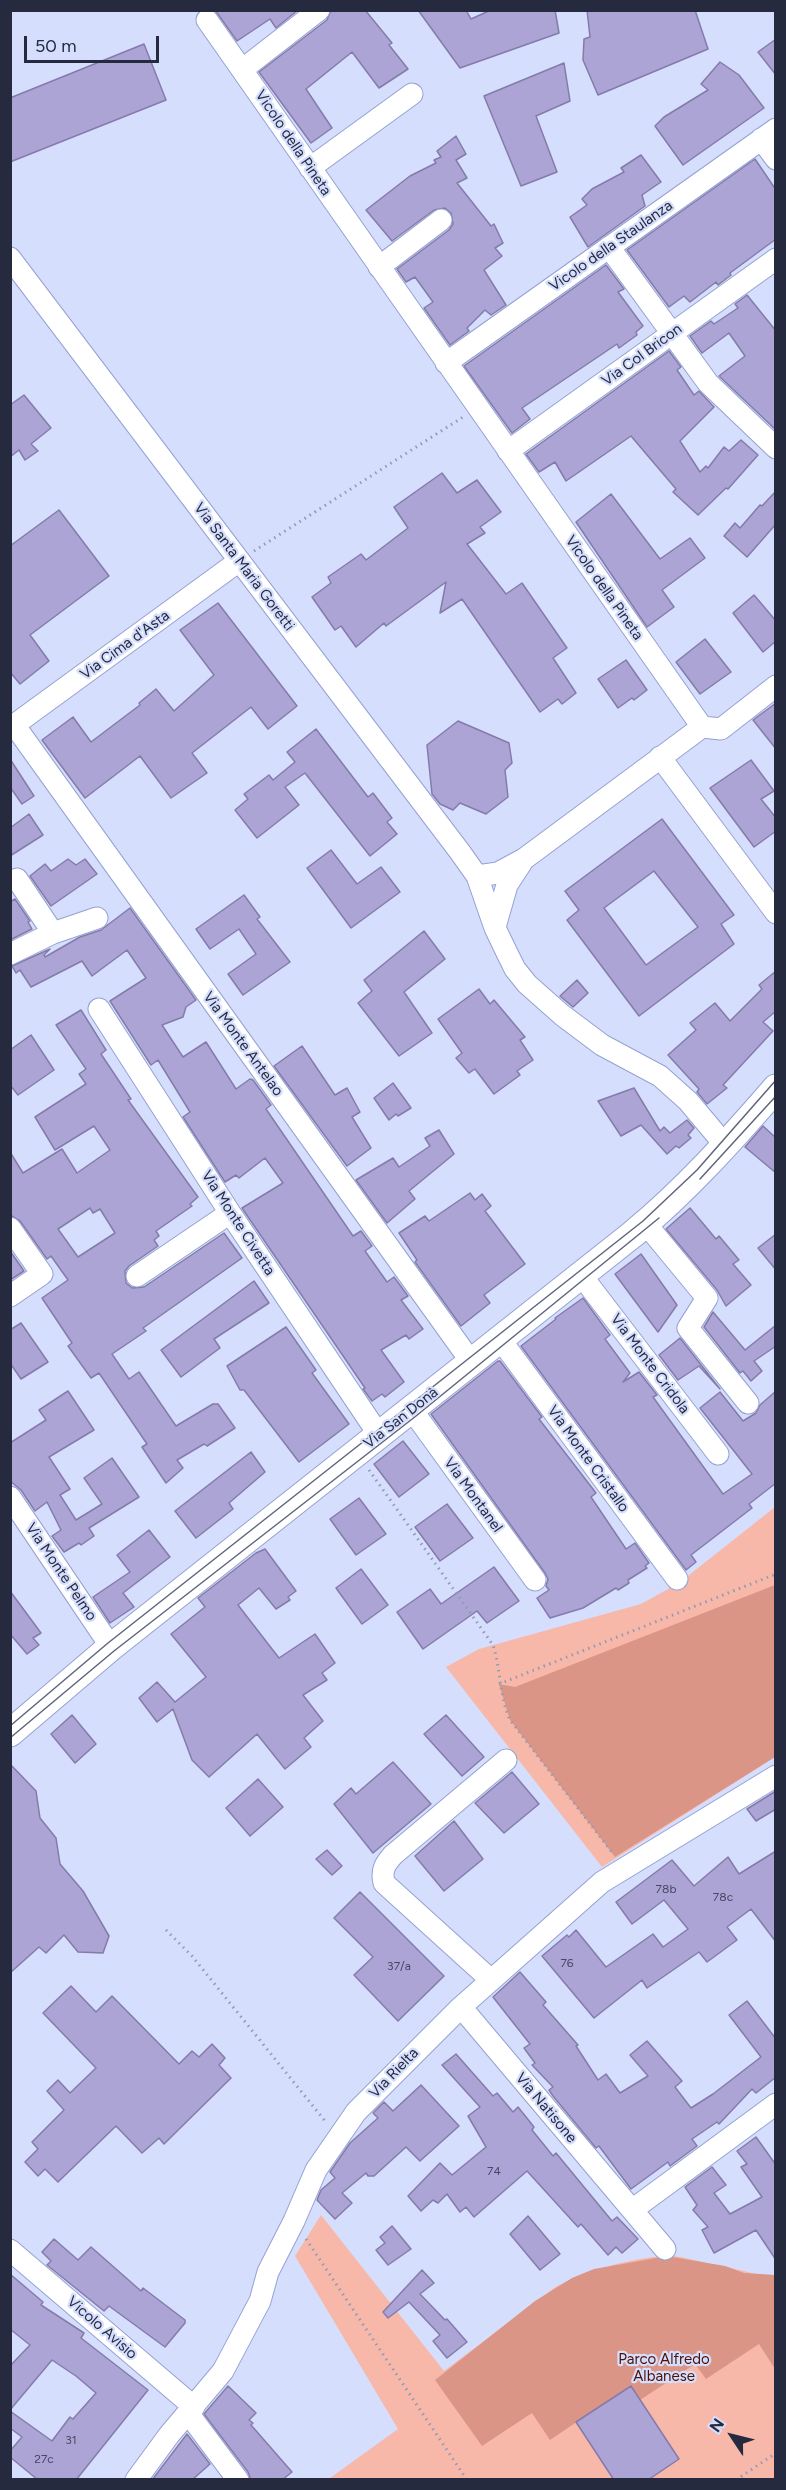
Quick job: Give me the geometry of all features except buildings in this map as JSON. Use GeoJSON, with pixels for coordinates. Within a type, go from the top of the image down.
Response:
{"type":"FeatureCollection","features":[{"type":"Feature","properties":{"kind":"street"},"geometry":{"type":"LineString","coordinates":[[243,69],[319,10]]}},
{"type":"Feature","properties":{"kind":"street","name":"Vicolo della Pineta"},"geometry":{"type":"LineString","coordinates":[[207,20],[702,727]]}},
{"type":"Feature","properties":{"kind":"street"},"geometry":{"type":"LineString","coordinates":[[310,168],[412,94]]}},
{"type":"Feature","properties":{"kind":"street"},"geometry":{"type":"LineString","coordinates":[[768,134],[776,159]]}},
{"type":"Feature","properties":{"kind":"street","name":"Vicolo della Staulanza"},"geometry":{"type":"LineString","coordinates":[[446,363],[768,134]]}},
{"type":"Feature","properties":{"kind":"street"},"geometry":{"type":"LineString","coordinates":[[379,267],[441,220]]}},
{"type":"Feature","properties":{"kind":"street"},"geometry":{"type":"LineString","coordinates":[[609,247],[708,383],[776,448]]}},
{"type":"Feature","properties":{"kind":"street","name":"Via Santa Maria Goretti"},"geometry":{"type":"LineString","coordinates":[[10,258],[477,876]]}},
{"type":"Feature","properties":{"kind":"street","name":"Via Col Bricon"},"geometry":{"type":"LineString","coordinates":[[508,451],[776,259]]}},
{"type":"Feature","properties":{"kind":"street","name":"Via Cima d'Asta"},"geometry":{"type":"LineString","coordinates":[[13,727],[239,561]]}},
{"type":"Feature","properties":{"kind":"street"},"geometry":{"type":"LineString","coordinates":[[725,1145],[688,1101],[660,1076],[602,1045],[544,999],[515,969],[495,928],[477,876],[498,873],[524,859],[702,727],[721,729],[776,686]]}},
{"type":"Feature","properties":{"kind":"street","name":"Via Monte Antelao"},"geometry":{"type":"LineString","coordinates":[[13,727],[472,1363]]}},
{"type":"Feature","properties":{"kind":"street"},"geometry":{"type":"LineString","coordinates":[[660,758],[776,913]]}},
{"type":"Feature","properties":{"kind":"street"},"geometry":{"type":"LineString","coordinates":[[495,928],[507,885],[524,859]]}},
{"type":"Feature","properties":{"kind":"street"},"geometry":{"type":"LineString","coordinates":[[17,879],[53,933]]}},
{"type":"Feature","properties":{"kind":"street"},"geometry":{"type":"LineString","coordinates":[[10,954],[53,933],[97,918]]}},
{"type":"Feature","properties":{"kind":"street","name":"Via Monte Civetta"},"geometry":{"type":"LineString","coordinates":[[99,1009],[230,1213],[379,1435]]}},
{"type":"Feature","properties":{"kind":"street","name":"Via San Donà"},"geometry":{"type":"LineString","coordinates":[[10,1733],[111,1647],[646,1224],[772,1101]]}},
{"type":"Feature","properties":{"kind":"street"},"geometry":{"type":"LineString","coordinates":[[137,1276],[230,1213]]}},
{"type":"Feature","properties":{"kind":"street"},"geometry":{"type":"LineString","coordinates":[[646,1224],[707,1298],[688,1328],[748,1403]]}},
{"type":"Feature","properties":{"kind":"street"},"geometry":{"type":"LineString","coordinates":[[10,1228],[42,1274],[10,1296]]}},
{"type":"Feature","properties":{"kind":"street","name":"Via Monte Cridola"},"geometry":{"type":"LineString","coordinates":[[581,1275],[718,1454]]}},
{"type":"Feature","properties":{"kind":"street","name":"Via Monte Cristallo"},"geometry":{"type":"LineString","coordinates":[[500,1339],[677,1579]]}},
{"type":"Feature","properties":{"kind":"street","name":"Via Montanel"},"geometry":{"type":"LineString","coordinates":[[411,1410],[535,1580]]}},
{"type":"Feature","properties":{"kind":"street","name":"Via Monte Pelmo"},"geometry":{"type":"LineString","coordinates":[[10,1497],[111,1647]]}},
{"type":"Feature","properties":{"kind":"street"},"geometry":{"type":"LineString","coordinates":[[491,1980],[384,1883],[382,1875],[384,1865],[393,1855],[506,1760]]}},
{"type":"Feature","properties":{"kind":"street","name":"Via Rielta"},"geometry":{"type":"LineString","coordinates":[[136,2480],[223,2371],[260,2301],[268,2272],[294,2221],[316,2170],[356,2112],[461,2007],[602,1882],[776,1776]]}},
{"type":"Feature","properties":{"kind":"street","name":"Via Natisone"},"geometry":{"type":"LineString","coordinates":[[461,2007],[664,2249]]}},
{"type":"Feature","properties":{"kind":"street"},"geometry":{"type":"LineString","coordinates":[[632,2210],[772,2113]]}},
{"type":"Feature","properties":{"kind":"street","name":"Vicolo Avisio"},"geometry":{"type":"LineString","coordinates":[[10,2250],[191,2410],[238,2480]]}},
{"type":"Feature","properties":{"kind":"path"},"geometry":{"type":"LineString","coordinates":[[239,561],[477,408]]}},
{"type":"Feature","properties":{"kind":"path"},"geometry":{"type":"LineString","coordinates":[[365,1465],[487,1635],[497,1656],[499,1684],[510,1720],[624,1868]]}},
{"type":"Feature","properties":{"kind":"path"},"geometry":{"type":"LineString","coordinates":[[499,1684],[776,1574]]}},
{"type":"Feature","properties":{"kind":"path"},"geometry":{"type":"LineString","coordinates":[[166,1930],[192,1956],[337,2138]]}},
{"type":"Feature","properties":{"kind":"path"},"geometry":{"type":"LineString","coordinates":[[315,2252],[466,2480]]}},
{"type":"Feature","properties":{"kind":"path"},"geometry":{"type":"LineString","coordinates":[[736,2480],[776,2453]]}},
{"type":"Feature","properties":{"kind":"green space"},"geometry":{"type":"Polygon","coordinates":[[[775,1507],[775,1757],[602,1867],[446,1667],[479,1649],[641,1604],[679,1583],[775,1507]]]}},
{"type":"Feature","properties":{"kind":"green space"},"geometry":{"type":"Polygon","coordinates":[[[775,1585],[775,1757],[615,1857],[510,1720],[499,1684],[515,1687],[775,1585]]]}},
{"type":"Feature","properties":{"kind":"green space","name":"Parco Alfredo Albanese"},"geometry":{"type":"Polygon","coordinates":[[[321,2215],[444,2371],[554,2288],[608,2266],[638,2259],[671,2256],[753,2273],[775,2275],[775,2479],[330,2478],[398,2429],[295,2256],[321,2215]]]}},
{"type":"Feature","properties":{"kind":"green space"},"geometry":{"type":"Polygon","coordinates":[[[667,2256],[725,2266],[744,2273],[775,2275],[775,2369],[759,2344],[706,2379],[695,2364],[640,2400],[630,2386],[550,2440],[532,2413],[482,2446],[435,2380],[535,2301],[572,2278],[594,2269],[667,2256]]]}},
{"type":"Feature","properties":{"kind":"tram line"},"geometry":{"type":"LineString","coordinates":[[10,1726],[108,1643],[643,1221],[697,1170],[776,1080]]}},
{"type":"Feature","properties":{"kind":"tram line"},"geometry":{"type":"LineString","coordinates":[[700,1179],[776,1096]]}},
{"type":"Feature","properties":{"kind":"tram line"},"geometry":{"type":"LineString","coordinates":[[10,1738],[114,1651],[416,1416],[659,1218]]}}]}
